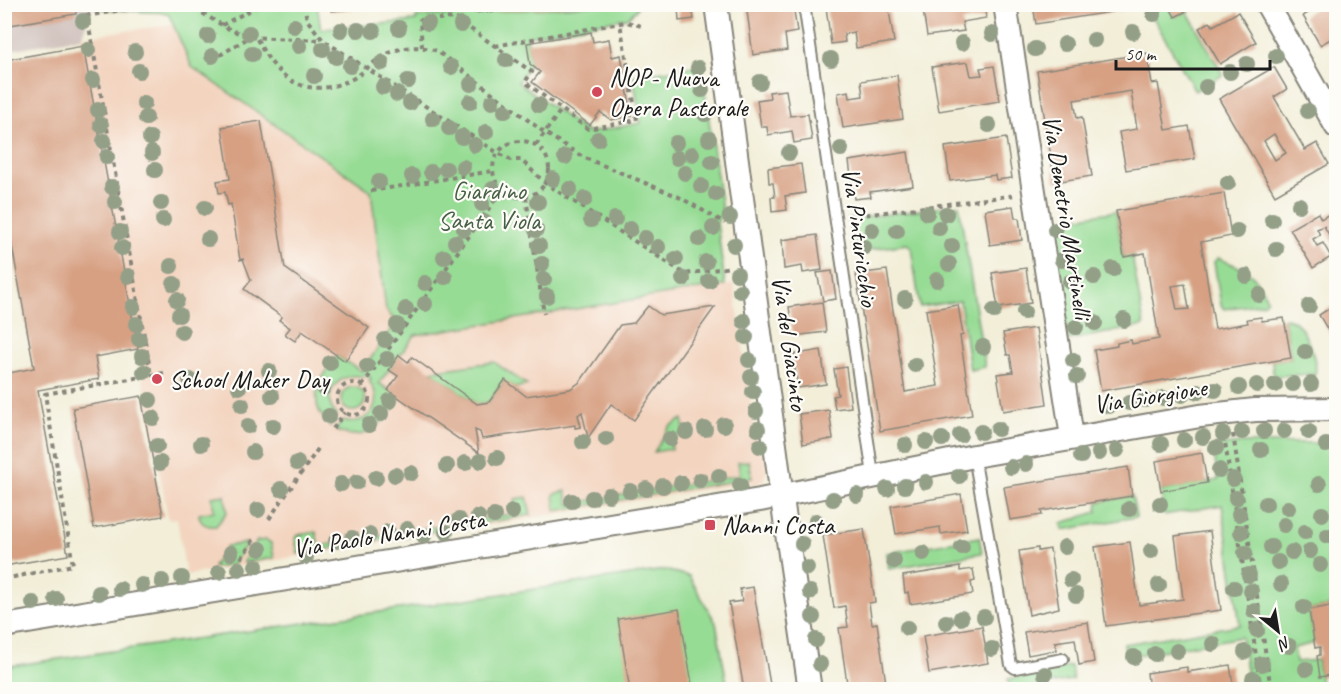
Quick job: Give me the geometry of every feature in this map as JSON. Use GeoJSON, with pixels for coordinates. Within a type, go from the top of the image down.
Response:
{"type":"FeatureCollection","features":[{"type":"Feature","properties":{"kind":"street","name":"Via del Giacinto"},"geometry":{"type":"LineString","coordinates":[[716,4],[810,690]]}},
{"type":"Feature","properties":{"kind":"street","name":"Via Demetrio Martinelli"},"geometry":{"type":"LineString","coordinates":[[1005,4],[1072,437]]}},
{"type":"Feature","properties":{"kind":"street"},"geometry":{"type":"LineString","coordinates":[[1267,4],[1336,126]]}},
{"type":"Feature","properties":{"kind":"street","name":"Via Giorgione"},"geometry":{"type":"LineString","coordinates":[[782,495],[1072,437],[1200,416],[1255,410],[1336,409]]}},
{"type":"Feature","properties":{"kind":"street","name":"Via Paolo Nanni Costa"},"geometry":{"type":"LineString","coordinates":[[4,626],[569,533],[782,495]]}},
{"type":"Feature","properties":{"kind":"lane","name":"Via Pinturicchio"},"geometry":{"type":"LineString","coordinates":[[804,4],[873,475]]}},
{"type":"Feature","properties":{"kind":"lane"},"geometry":{"type":"LineString","coordinates":[[974,456],[1011,666],[1015,668],[1063,659]]}},
{"type":"Feature","properties":{"kind":"path"},"geometry":{"type":"LineString","coordinates":[[85,4],[151,375]]}},
{"type":"Feature","properties":{"kind":"path"},"geometry":{"type":"LineString","coordinates":[[86,16],[158,4]]}},
{"type":"Feature","properties":{"kind":"path"},"geometry":{"type":"LineString","coordinates":[[187,4],[222,25],[248,37],[323,40]]}},
{"type":"Feature","properties":{"kind":"path"},"geometry":{"type":"LineString","coordinates":[[222,25],[262,4]]}},
{"type":"Feature","properties":{"kind":"path"},"geometry":{"type":"LineString","coordinates":[[304,4],[307,20],[323,40],[498,153],[511,160],[521,160],[545,183],[685,274],[732,267]]}},
{"type":"Feature","properties":{"kind":"path"},"geometry":{"type":"LineString","coordinates":[[422,47],[420,20],[455,18],[532,72],[525,82],[588,129],[637,120],[620,23]]}},
{"type":"Feature","properties":{"kind":"path"},"geometry":{"type":"LineString","coordinates":[[495,46],[620,23],[640,26]]}},
{"type":"Feature","properties":{"kind":"path"},"geometry":{"type":"LineString","coordinates":[[212,60],[248,37]]}},
{"type":"Feature","properties":{"kind":"path"},"geometry":{"type":"LineString","coordinates":[[257,39],[268,60],[289,81],[300,86],[314,88],[327,87],[355,77],[378,59],[405,48],[422,47],[437,51],[545,133],[584,157],[679,197],[726,224]]}},
{"type":"Feature","properties":{"kind":"path"},"geometry":{"type":"LineString","coordinates":[[536,145],[561,110]]}},
{"type":"Feature","properties":{"kind":"path"},"geometry":{"type":"LineString","coordinates":[[520,141],[536,145],[543,152],[548,164],[548,176],[545,183],[534,194],[526,197],[518,197],[502,190],[493,171],[498,153],[512,143],[520,141]]}},
{"type":"Feature","properties":{"kind":"path"},"geometry":{"type":"LineString","coordinates":[[371,191],[493,171]]}},
{"type":"Feature","properties":{"kind":"path"},"geometry":{"type":"LineString","coordinates":[[362,386],[502,190]]}},
{"type":"Feature","properties":{"kind":"path"},"geometry":{"type":"LineString","coordinates":[[846,218],[1035,193]]}},
{"type":"Feature","properties":{"kind":"path"},"geometry":{"type":"LineString","coordinates":[[526,197],[544,314]]}},
{"type":"Feature","properties":{"kind":"path"},"geometry":{"type":"LineString","coordinates":[[4,579],[73,565],[45,394],[164,373]]}},
{"type":"Feature","properties":{"kind":"path"},"geometry":{"type":"LineString","coordinates":[[353,383],[362,386],[369,400],[365,409],[356,414],[345,412],[338,400],[340,390],[353,383]]}},
{"type":"Feature","properties":{"kind":"path"},"geometry":{"type":"LineString","coordinates":[[333,429],[345,412]]}},
{"type":"Feature","properties":{"kind":"path"},"geometry":{"type":"LineString","coordinates":[[1233,434],[1271,690]]}},
{"type":"Feature","properties":{"kind":"path"},"geometry":{"type":"LineString","coordinates":[[1224,435],[1261,690]]}},
{"type":"Feature","properties":{"kind":"path"},"geometry":{"type":"LineString","coordinates":[[268,519],[320,446]]}},
{"type":"Feature","properties":{"kind":"path"},"geometry":{"type":"LineString","coordinates":[[235,567],[254,539]]}},
{"type":"Feature","properties":{"kind":"shaded area"},"geometry":{"type":"Polygon","coordinates":[[[39,5],[94,5],[81,37],[5,51],[5,11],[39,5]]]}},
{"type":"Feature","properties":{"kind":"shaded area"},"geometry":{"type":"Polygon","coordinates":[[[190,22],[192,67],[371,191],[396,322],[362,371],[379,383],[415,335],[734,284],[757,448],[765,455],[767,471],[763,481],[752,486],[750,482],[186,575],[177,518],[168,519],[81,37],[190,22]]]}},
{"type":"Feature","properties":{"kind":"green space","name":"Giardino Santa Viola"},"geometry":{"type":"Polygon","coordinates":[[[99,5],[317,5],[321,29],[416,21],[416,17],[593,5],[638,5],[627,18],[527,36],[530,64],[518,82],[588,133],[641,123],[633,76],[701,65],[722,211],[717,223],[725,285],[415,335],[379,383],[400,398],[381,423],[366,433],[357,435],[335,430],[343,420],[360,420],[367,417],[375,405],[376,397],[369,381],[371,378],[366,375],[347,377],[340,381],[331,393],[332,408],[337,416],[330,426],[322,417],[316,399],[317,390],[325,373],[337,356],[362,371],[396,322],[386,310],[371,191],[192,67],[168,13],[100,9],[99,5]]]}},
{"type":"Feature","properties":{"kind":"green space"},"geometry":{"type":"Polygon","coordinates":[[[1146,5],[1168,5],[1175,17],[1187,11],[1223,75],[1195,91],[1146,5]]]}},
{"type":"Feature","properties":{"kind":"green space"},"geometry":{"type":"Polygon","coordinates":[[[959,205],[985,367],[970,370],[960,301],[920,307],[911,247],[907,244],[858,251],[853,249],[848,219],[959,205]]]}},
{"type":"Feature","properties":{"kind":"green space"},"geometry":{"type":"Polygon","coordinates":[[[1116,211],[1123,256],[1132,255],[1144,326],[1068,340],[1049,222],[1116,211]]]}},
{"type":"Feature","properties":{"kind":"green space"},"geometry":{"type":"Polygon","coordinates":[[[1218,258],[1253,276],[1267,299],[1264,303],[1224,309],[1221,305],[1214,262],[1218,258]]]}},
{"type":"Feature","properties":{"kind":"green space"},"geometry":{"type":"Polygon","coordinates":[[[1284,318],[1294,321],[1306,338],[1315,362],[1315,374],[1276,376],[1273,373],[1272,361],[1291,358],[1284,318]]]}},
{"type":"Feature","properties":{"kind":"green space"},"geometry":{"type":"Polygon","coordinates":[[[494,362],[527,385],[515,388],[504,381],[489,402],[477,404],[431,371],[494,362]]]}},
{"type":"Feature","properties":{"kind":"green space"},"geometry":{"type":"Polygon","coordinates":[[[353,387],[361,391],[365,399],[361,407],[353,411],[345,407],[341,399],[345,391],[353,387]]]}},
{"type":"Feature","properties":{"kind":"green space"},"geometry":{"type":"Polygon","coordinates":[[[683,419],[684,434],[670,437],[672,449],[654,452],[670,426],[683,419]]]}},
{"type":"Feature","properties":{"kind":"green space"},"geometry":{"type":"Polygon","coordinates":[[[1243,443],[1336,443],[1336,605],[1309,610],[1315,643],[1294,648],[1296,662],[1317,660],[1322,689],[1249,689],[1241,637],[1126,657],[1124,644],[1240,625],[1222,505],[1164,515],[1161,491],[1218,480],[1213,446],[1243,443]]]}},
{"type":"Feature","properties":{"kind":"green space"},"geometry":{"type":"Polygon","coordinates":[[[749,461],[752,478],[556,511],[554,494],[566,491],[569,504],[740,475],[738,462],[749,461]]]}},
{"type":"Feature","properties":{"kind":"green space"},"geometry":{"type":"Polygon","coordinates":[[[225,495],[227,512],[216,526],[204,524],[199,514],[214,511],[212,497],[225,495]]]}},
{"type":"Feature","properties":{"kind":"green space"},"geometry":{"type":"Polygon","coordinates":[[[1132,496],[1136,517],[1063,530],[1062,523],[1097,512],[1098,502],[1132,496]]]}},
{"type":"Feature","properties":{"kind":"green space"},"geometry":{"type":"Polygon","coordinates":[[[527,497],[531,515],[298,554],[295,538],[298,535],[316,532],[319,546],[516,513],[515,499],[527,497]]]}},
{"type":"Feature","properties":{"kind":"green space"},"geometry":{"type":"Polygon","coordinates":[[[979,537],[982,553],[889,569],[887,553],[979,537]]]}},
{"type":"Feature","properties":{"kind":"green space"},"geometry":{"type":"Polygon","coordinates":[[[266,540],[271,543],[274,558],[244,563],[257,541],[266,540]]]}},
{"type":"Feature","properties":{"kind":"green space"},"geometry":{"type":"Polygon","coordinates":[[[247,543],[233,565],[214,568],[213,566],[227,546],[247,543]]]}},
{"type":"Feature","properties":{"kind":"green space"},"geometry":{"type":"Polygon","coordinates":[[[664,570],[689,576],[716,623],[728,689],[5,690],[4,667],[664,570]]]}},
{"type":"Feature","properties":{"kind":"green space"},"geometry":{"type":"Polygon","coordinates":[[[1071,666],[1073,680],[1031,687],[1031,689],[1010,689],[1008,679],[1071,666]]]}},
{"type":"Feature","properties":{"kind":"building"},"geometry":{"type":"Polygon","coordinates":[[[4,4],[75,4],[76,14],[4,26],[4,4]]]}},
{"type":"Feature","properties":{"kind":"building"},"geometry":{"type":"Polygon","coordinates":[[[473,4],[566,4],[566,6],[474,13],[473,4]]]}},
{"type":"Feature","properties":{"kind":"building"},"geometry":{"type":"Polygon","coordinates":[[[746,4],[793,4],[797,32],[785,34],[787,50],[753,55],[746,4]]]}},
{"type":"Feature","properties":{"kind":"building"},"geometry":{"type":"Polygon","coordinates":[[[842,4],[888,4],[894,42],[856,48],[854,32],[844,34],[845,42],[831,44],[826,7],[842,4]]]}},
{"type":"Feature","properties":{"kind":"building"},"geometry":{"type":"Polygon","coordinates":[[[922,4],[984,4],[986,18],[962,22],[964,31],[927,36],[922,4]]]}},
{"type":"Feature","properties":{"kind":"building"},"geometry":{"type":"Polygon","coordinates":[[[1033,4],[1129,4],[1130,9],[1036,24],[1033,4]]]}},
{"type":"Feature","properties":{"kind":"building"},"geometry":{"type":"Polygon","coordinates":[[[1168,4],[1183,4],[1187,11],[1175,17],[1168,4]]]}},
{"type":"Feature","properties":{"kind":"building"},"geometry":{"type":"Polygon","coordinates":[[[1322,4],[1336,4],[1336,36],[1320,45],[1303,16],[1322,4]]]}},
{"type":"Feature","properties":{"kind":"building"},"geometry":{"type":"Polygon","coordinates":[[[330,5],[378,5],[378,6],[331,11],[330,5]]]}},
{"type":"Feature","properties":{"kind":"building"},"geometry":{"type":"Polygon","coordinates":[[[692,5],[694,19],[679,21],[678,7],[692,5]]]}},
{"type":"Feature","properties":{"kind":"building"},"geometry":{"type":"Polygon","coordinates":[[[1238,12],[1256,42],[1220,64],[1199,28],[1210,22],[1213,26],[1238,12]]]}},
{"type":"Feature","properties":{"kind":"building","name":"NOP- Nuova Opera Pastorale"},"geometry":{"type":"Polygon","coordinates":[[[591,32],[593,42],[609,39],[612,57],[621,55],[632,116],[611,120],[600,112],[590,125],[532,82],[540,72],[530,64],[527,43],[591,32]]]}},
{"type":"Feature","properties":{"kind":"building"},"geometry":{"type":"Polygon","coordinates":[[[83,46],[138,349],[95,357],[99,379],[38,390],[68,555],[4,566],[4,374],[34,368],[5,207],[5,60],[83,46]]]}},
{"type":"Feature","properties":{"kind":"building"},"geometry":{"type":"Polygon","coordinates":[[[1147,53],[1152,84],[1158,83],[1166,130],[1189,126],[1195,159],[1126,170],[1119,132],[1137,129],[1131,91],[1074,100],[1077,118],[1082,117],[1092,176],[1055,182],[1037,71],[1147,53]]]}},
{"type":"Feature","properties":{"kind":"building"},"geometry":{"type":"Polygon","coordinates":[[[968,62],[971,76],[982,75],[980,68],[994,66],[1000,101],[939,111],[932,67],[968,62]]]}},
{"type":"Feature","properties":{"kind":"building"},"geometry":{"type":"Polygon","coordinates":[[[1274,67],[1287,89],[1274,97],[1305,150],[1317,143],[1329,164],[1275,195],[1219,99],[1274,67]],[[1274,134],[1264,141],[1275,160],[1286,153],[1274,134]]]}},
{"type":"Feature","properties":{"kind":"building"},"geometry":{"type":"Polygon","coordinates":[[[897,75],[903,119],[843,128],[838,93],[849,91],[850,98],[863,96],[861,81],[897,75]]]}},
{"type":"Feature","properties":{"kind":"building"},"geometry":{"type":"Polygon","coordinates":[[[786,90],[790,116],[808,114],[812,140],[794,143],[792,131],[768,135],[767,127],[761,127],[757,100],[770,98],[769,92],[786,90]]]}},
{"type":"Feature","properties":{"kind":"building"},"geometry":{"type":"Polygon","coordinates":[[[261,121],[285,268],[369,328],[345,361],[302,331],[295,341],[285,334],[290,328],[279,320],[282,317],[244,289],[251,280],[243,259],[240,260],[231,204],[228,205],[225,192],[219,193],[217,181],[230,179],[222,127],[261,121]]]}},
{"type":"Feature","properties":{"kind":"building"},"geometry":{"type":"Polygon","coordinates":[[[1006,138],[1012,178],[996,180],[995,175],[950,181],[945,147],[1006,138]]]}},
{"type":"Feature","properties":{"kind":"building"},"geometry":{"type":"Polygon","coordinates":[[[908,152],[913,186],[870,192],[871,197],[854,199],[849,161],[908,152]]]}},
{"type":"Feature","properties":{"kind":"building"},"geometry":{"type":"Polygon","coordinates":[[[801,164],[805,193],[785,196],[787,210],[772,212],[771,197],[775,197],[773,183],[769,183],[768,168],[801,164]]]}},
{"type":"Feature","properties":{"kind":"building"},"geometry":{"type":"Polygon","coordinates":[[[1224,193],[1231,236],[1201,242],[1215,329],[1248,323],[1247,319],[1261,317],[1262,321],[1284,318],[1291,358],[1101,391],[1094,350],[1117,346],[1117,343],[1131,340],[1132,344],[1159,339],[1145,253],[1124,257],[1116,211],[1224,193]],[[1185,284],[1172,286],[1177,310],[1189,309],[1185,284]]]}},
{"type":"Feature","properties":{"kind":"building"},"geometry":{"type":"Polygon","coordinates":[[[1013,206],[1015,218],[1019,218],[1022,240],[990,245],[985,210],[1013,206]]]}},
{"type":"Feature","properties":{"kind":"building"},"geometry":{"type":"Polygon","coordinates":[[[1336,210],[1336,248],[1324,226],[1317,229],[1320,235],[1313,239],[1317,246],[1323,243],[1331,257],[1313,268],[1290,229],[1318,213],[1321,219],[1336,210]]]}},
{"type":"Feature","properties":{"kind":"building"},"geometry":{"type":"Polygon","coordinates":[[[817,235],[822,270],[803,273],[802,266],[784,269],[782,240],[817,235]]]}},
{"type":"Feature","properties":{"kind":"building"},"geometry":{"type":"Polygon","coordinates":[[[1026,268],[1031,303],[998,308],[992,273],[1026,268]]]}},
{"type":"Feature","properties":{"kind":"building"},"geometry":{"type":"Polygon","coordinates":[[[887,270],[905,392],[938,386],[926,310],[958,305],[963,335],[960,336],[972,415],[880,431],[856,274],[887,270]]]}},
{"type":"Feature","properties":{"kind":"building"},"geometry":{"type":"Polygon","coordinates":[[[832,271],[836,299],[823,301],[817,273],[832,271]]]}},
{"type":"Feature","properties":{"kind":"building"},"geometry":{"type":"Polygon","coordinates":[[[822,302],[826,332],[793,336],[789,307],[822,302]]]}},
{"type":"Feature","properties":{"kind":"building"},"geometry":{"type":"Polygon","coordinates":[[[1336,304],[1336,335],[1332,337],[1319,315],[1336,304]]]}},
{"type":"Feature","properties":{"kind":"building"},"geometry":{"type":"Polygon","coordinates":[[[648,306],[661,315],[715,307],[634,420],[611,404],[588,438],[582,412],[578,415],[581,427],[575,428],[575,425],[482,439],[480,432],[475,430],[479,453],[388,390],[398,376],[389,370],[399,355],[408,362],[412,357],[477,404],[489,402],[505,380],[526,396],[570,389],[580,382],[620,325],[634,323],[648,306]]]}},
{"type":"Feature","properties":{"kind":"building"},"geometry":{"type":"Polygon","coordinates":[[[1036,328],[1047,404],[1003,411],[997,374],[1013,372],[1003,333],[1036,328]]]}},
{"type":"Feature","properties":{"kind":"building"},"geometry":{"type":"Polygon","coordinates":[[[821,350],[826,384],[798,388],[790,355],[821,350]]]}},
{"type":"Feature","properties":{"kind":"building"},"geometry":{"type":"Polygon","coordinates":[[[846,367],[851,407],[835,409],[833,396],[838,395],[834,369],[846,367]]]}},
{"type":"Feature","properties":{"kind":"building"},"geometry":{"type":"Polygon","coordinates":[[[141,396],[163,516],[94,528],[73,408],[141,396]]]}},
{"type":"Feature","properties":{"kind":"building"},"geometry":{"type":"Polygon","coordinates":[[[829,410],[833,439],[803,444],[799,414],[829,410]]]}},
{"type":"Feature","properties":{"kind":"building"},"geometry":{"type":"Polygon","coordinates":[[[1202,453],[1207,483],[1161,491],[1156,461],[1202,453]]]}},
{"type":"Feature","properties":{"kind":"building"},"geometry":{"type":"Polygon","coordinates":[[[1128,467],[1132,496],[1041,511],[1042,515],[1010,520],[1004,487],[1128,467]]]}},
{"type":"Feature","properties":{"kind":"building"},"geometry":{"type":"Polygon","coordinates":[[[961,494],[967,530],[941,534],[940,527],[896,534],[891,506],[961,494]]]}},
{"type":"Feature","properties":{"kind":"building"},"geometry":{"type":"Polygon","coordinates":[[[864,529],[875,602],[869,603],[872,624],[877,623],[887,690],[848,690],[839,628],[848,627],[845,606],[834,608],[823,535],[864,529]]]}},
{"type":"Feature","properties":{"kind":"building"},"geometry":{"type":"Polygon","coordinates":[[[1210,531],[1221,610],[1106,626],[1095,547],[1130,542],[1139,605],[1183,599],[1175,536],[1210,531]]]}},
{"type":"Feature","properties":{"kind":"building"},"geometry":{"type":"Polygon","coordinates":[[[1038,548],[1038,551],[1050,549],[1059,608],[1029,615],[1019,551],[1038,548]]]}},
{"type":"Feature","properties":{"kind":"building"},"geometry":{"type":"Polygon","coordinates":[[[960,567],[960,571],[973,569],[975,581],[971,582],[973,594],[910,604],[908,592],[905,593],[903,576],[960,567]]]}},
{"type":"Feature","properties":{"kind":"building"},"geometry":{"type":"Polygon","coordinates":[[[753,587],[771,690],[744,690],[729,603],[742,601],[740,589],[753,587]]]}},
{"type":"Feature","properties":{"kind":"building"},"geometry":{"type":"Polygon","coordinates":[[[1336,605],[1336,674],[1320,677],[1317,656],[1320,655],[1320,647],[1315,648],[1309,610],[1336,605]]]}},
{"type":"Feature","properties":{"kind":"building"},"geometry":{"type":"Polygon","coordinates":[[[679,609],[693,690],[630,690],[618,619],[679,609]]]}},
{"type":"Feature","properties":{"kind":"building"},"geometry":{"type":"Polygon","coordinates":[[[1088,622],[1094,662],[1079,665],[1075,639],[1055,642],[1056,650],[1028,655],[1024,632],[1088,622]]]}},
{"type":"Feature","properties":{"kind":"building"},"geometry":{"type":"Polygon","coordinates":[[[982,626],[988,663],[929,673],[923,636],[982,626]]]}},
{"type":"Feature","properties":{"kind":"building"},"geometry":{"type":"Polygon","coordinates":[[[1230,665],[1234,690],[1149,690],[1147,673],[1187,667],[1187,672],[1230,665]]]}},
{"type":"Feature","properties":{"kind":"place","name":"NOP- Nuova Opera Pastorale"},"geometry":{"type":"Point","coordinates":[597,92]}},
{"type":"Feature","properties":{"kind":"place","name":"School Maker Day"},"geometry":{"type":"Point","coordinates":[157,379]}},
{"type":"Feature","properties":{"kind":"place","name":"Nanni Costa"},"geometry":{"type":"Point","coordinates":[710,525]}}]}
